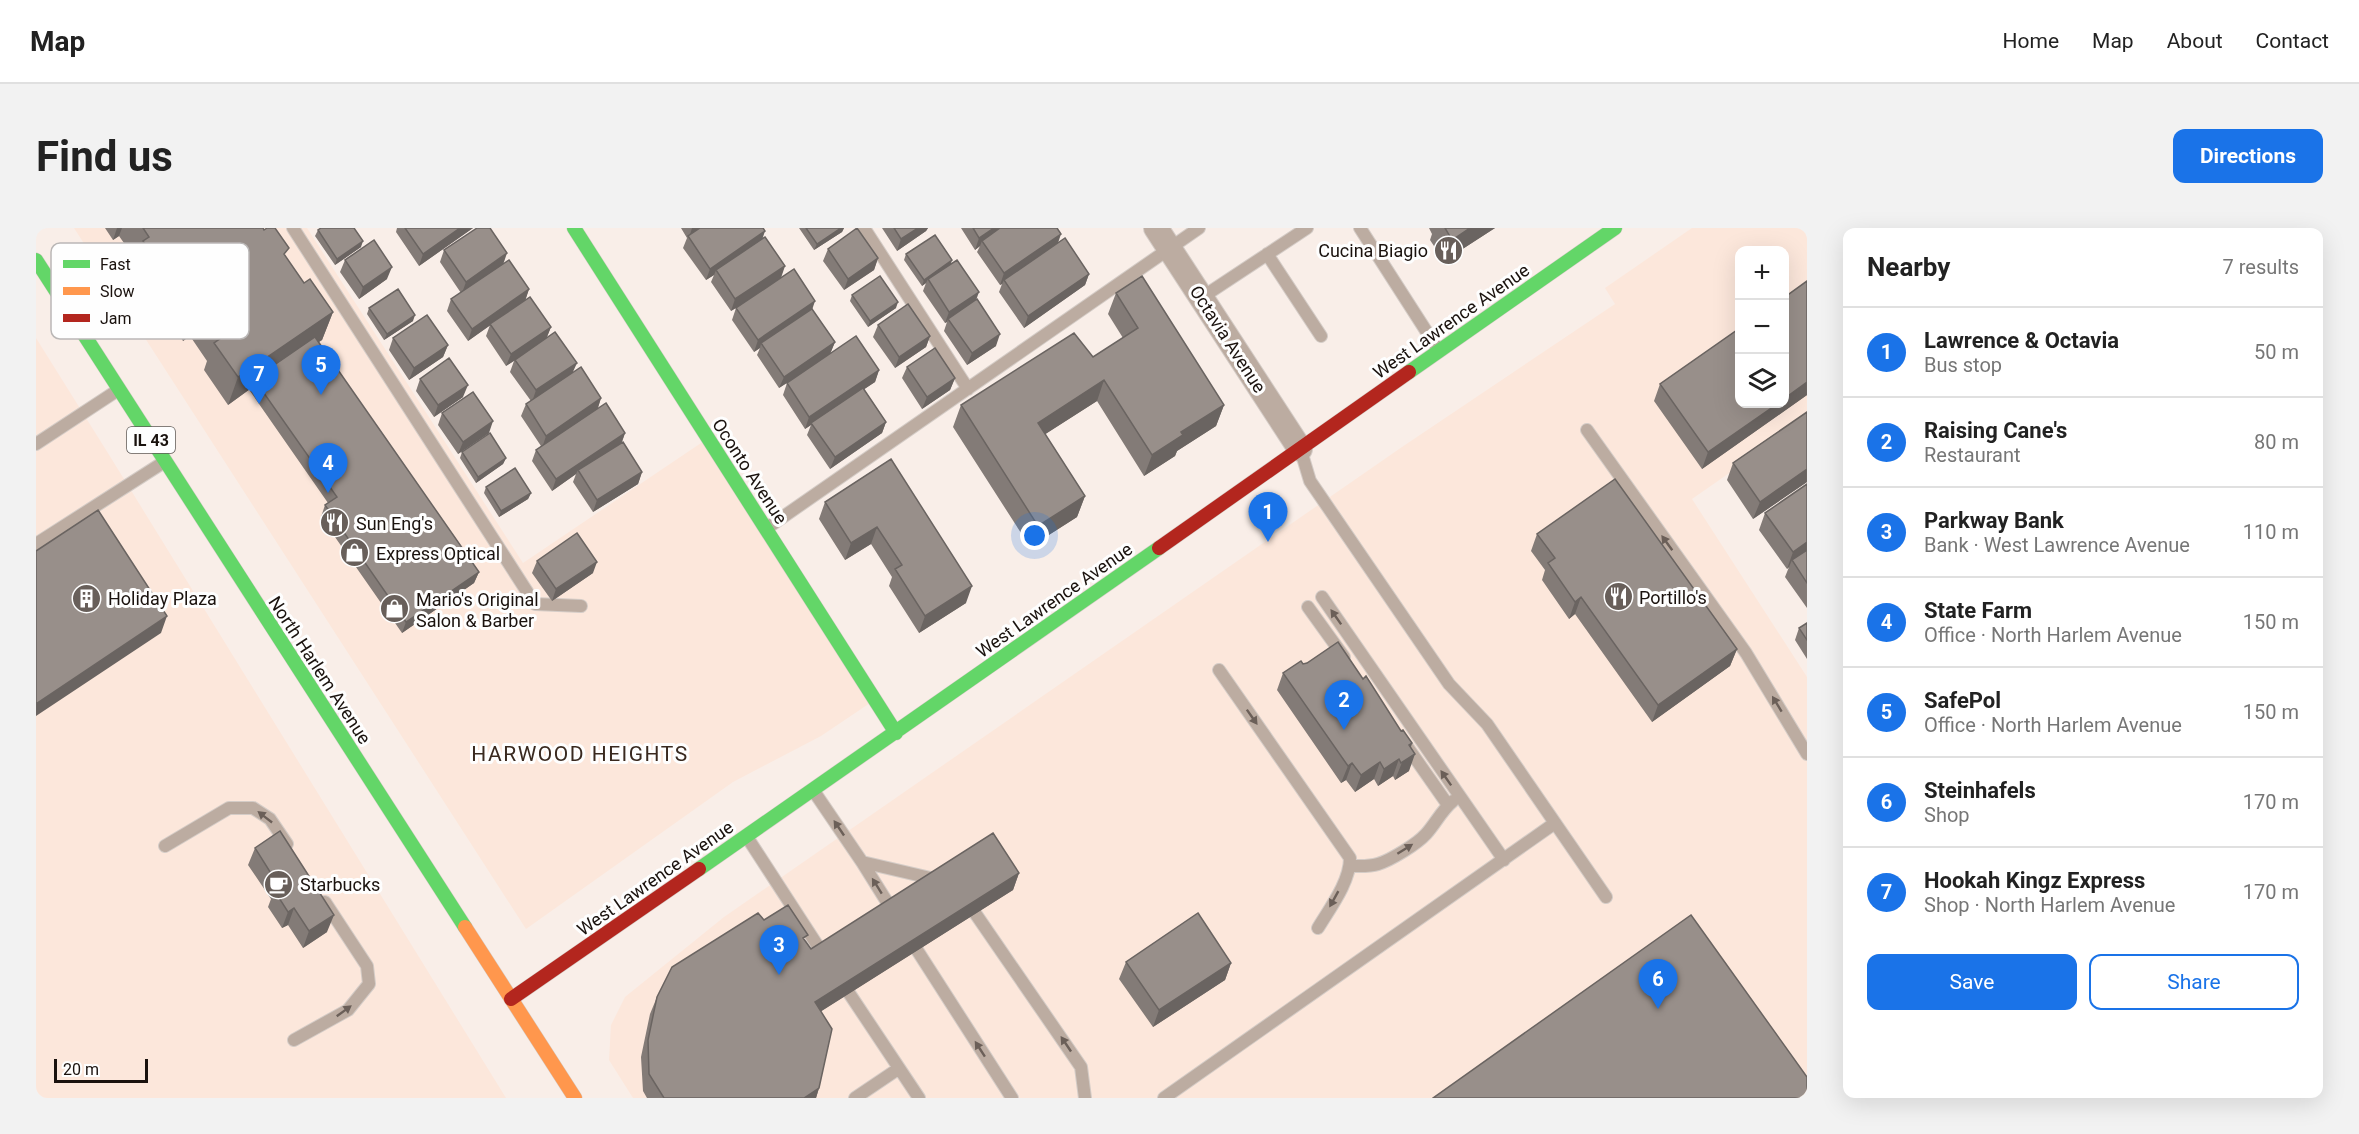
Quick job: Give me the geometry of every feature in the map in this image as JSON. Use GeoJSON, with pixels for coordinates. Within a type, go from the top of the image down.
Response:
{"type":"FeatureCollection","features":[{"type":"Feature","properties":{"kind":"main road","name":"Oconto Avenue"},"geometry":{"type":"LineString","coordinates":[[574,228],[896,732]]}},
{"type":"Feature","properties":{"kind":"main road","name":"West Lawrence Avenue"},"geometry":{"type":"LineString","coordinates":[[511,999],[1615,228]]}},
{"type":"Feature","properties":{"kind":"main road","name":"North Harlem Avenue"},"geometry":{"type":"LineString","coordinates":[[36,260],[51,284]]}},
{"type":"Feature","properties":{"kind":"main road","name":"North Harlem Avenue"},"geometry":{"type":"LineString","coordinates":[[86,339],[575,1098]]}},
{"type":"Feature","properties":{"kind":"street","name":"Octavia Avenue"},"geometry":{"type":"LineString","coordinates":[[1156,228],[1300,449]]}},
{"type":"Feature","properties":{"kind":"lane"},"geometry":{"type":"LineString","coordinates":[[293,228],[535,604],[581,606]]}},
{"type":"Feature","properties":{"kind":"lane"},"geometry":{"type":"LineString","coordinates":[[864,228],[969,388]]}},
{"type":"Feature","properties":{"kind":"lane"},"geometry":{"type":"LineString","coordinates":[[766,529],[1199,228]]}},
{"type":"Feature","properties":{"kind":"lane"},"geometry":{"type":"LineString","coordinates":[[1202,298],[1307,228]]}},
{"type":"Feature","properties":{"kind":"lane"},"geometry":{"type":"LineString","coordinates":[[1360,228],[1439,352]]}},
{"type":"Feature","properties":{"kind":"lane"},"geometry":{"type":"LineString","coordinates":[[1267,254],[1321,336]]}},
{"type":"Feature","properties":{"kind":"lane"},"geometry":{"type":"LineString","coordinates":[[36,444],[118,389]]}},
{"type":"Feature","properties":{"kind":"lane"},"geometry":{"type":"LineString","coordinates":[[1587,430],[1746,653],[1807,754]]}},
{"type":"Feature","properties":{"kind":"lane"},"geometry":{"type":"LineString","coordinates":[[1300,449],[1310,481],[1449,684],[1487,724],[1606,897]]}},
{"type":"Feature","properties":{"kind":"lane"},"geometry":{"type":"LineString","coordinates":[[36,544],[165,462]]}},
{"type":"Feature","properties":{"kind":"lane"},"geometry":{"type":"LineString","coordinates":[[1322,597],[1503,860]]}},
{"type":"Feature","properties":{"kind":"lane"},"geometry":{"type":"LineString","coordinates":[[1308,607],[1348,664]]}},
{"type":"Feature","properties":{"kind":"lane"},"geometry":{"type":"LineString","coordinates":[[1219,670],[1350,858],[1350,866],[1343,884],[1318,928]]}},
{"type":"Feature","properties":{"kind":"lane"},"geometry":{"type":"LineString","coordinates":[[1402,739],[1448,805]]}},
{"type":"Feature","properties":{"kind":"lane"},"geometry":{"type":"LineString","coordinates":[[813,790],[892,910]]}},
{"type":"Feature","properties":{"kind":"lane"},"geometry":{"type":"LineString","coordinates":[[1350,866],[1377,864],[1424,837],[1440,812],[1459,796]]}},
{"type":"Feature","properties":{"kind":"lane"},"geometry":{"type":"LineString","coordinates":[[165,846],[229,807],[253,808],[270,819],[296,858]]}},
{"type":"Feature","properties":{"kind":"lane"},"geometry":{"type":"LineString","coordinates":[[1164,1098],[1556,824]]}},
{"type":"Feature","properties":{"kind":"lane"},"geometry":{"type":"LineString","coordinates":[[747,836],[823,954]]}},
{"type":"Feature","properties":{"kind":"lane"},"geometry":{"type":"LineString","coordinates":[[862,862],[940,880]]}},
{"type":"Feature","properties":{"kind":"lane"},"geometry":{"type":"LineString","coordinates":[[294,1040],[348,1010],[369,984],[367,966],[315,887]]}},
{"type":"Feature","properties":{"kind":"lane"},"geometry":{"type":"LineString","coordinates":[[975,913],[1081,1067],[1085,1098]]}},
{"type":"Feature","properties":{"kind":"lane"},"geometry":{"type":"LineString","coordinates":[[917,950],[1012,1098]]}},
{"type":"Feature","properties":{"kind":"lane"},"geometry":{"type":"LineString","coordinates":[[849,993],[919,1098]]}},
{"type":"Feature","properties":{"kind":"lane"},"geometry":{"type":"LineString","coordinates":[[855,1098],[898,1069]]}},
{"type":"Feature","properties":{"kind":"shaded area"},"geometry":{"type":"Polygon","coordinates":[[[74,228],[307,228],[523,563],[704,441],[873,701],[821,736],[733,782],[526,929],[146,339],[249,339],[249,243],[84,243],[74,228]]]}},
{"type":"Feature","properties":{"kind":"shaded area"},"geometry":{"type":"Polygon","coordinates":[[[1692,228],[1807,228],[1807,419],[1692,499],[1807,677],[1807,1098],[633,1098],[609,1060],[611,1025],[625,997],[724,917],[1402,447],[1615,304],[1605,288],[1692,228]]]}},
{"type":"Feature","properties":{"kind":"shaded area","name":"Holiday Plaza"},"geometry":{"type":"Polygon","coordinates":[[[36,338],[111,458],[506,1098],[36,1098],[36,338]]]}},
{"type":"Feature","properties":{"kind":"building"},"geometry":{"type":"Polygon","coordinates":[[[143,228],[263,228],[264,230],[275,228],[289,248],[284,254],[304,283],[310,279],[333,312],[238,377],[214,343],[220,339],[249,339],[249,243],[144,243],[143,241],[149,237],[143,228]]]}},
{"type":"Feature","properties":{"kind":"building"},"geometry":{"type":"Polygon","coordinates":[[[321,228],[354,228],[363,241],[337,259],[318,230],[321,228]]]}},
{"type":"Feature","properties":{"kind":"building"},"geometry":{"type":"Polygon","coordinates":[[[405,228],[460,228],[423,254],[405,228]]]}},
{"type":"Feature","properties":{"kind":"building"},"geometry":{"type":"Polygon","coordinates":[[[477,228],[490,228],[507,253],[466,282],[444,250],[477,228]]]}},
{"type":"Feature","properties":{"kind":"building"},"geometry":{"type":"Polygon","coordinates":[[[700,228],[763,228],[765,231],[710,269],[688,236],[700,228]]]}},
{"type":"Feature","properties":{"kind":"building"},"geometry":{"type":"Polygon","coordinates":[[[806,228],[841,228],[817,244],[806,228]]]}},
{"type":"Feature","properties":{"kind":"building"},"geometry":{"type":"Polygon","coordinates":[[[857,228],[878,258],[848,279],[828,249],[857,228]]]}},
{"type":"Feature","properties":{"kind":"building"},"geometry":{"type":"Polygon","coordinates":[[[894,228],[918,228],[901,239],[894,228]]]}},
{"type":"Feature","properties":{"kind":"building"},"geometry":{"type":"Polygon","coordinates":[[[973,228],[994,228],[979,238],[973,228]]]}},
{"type":"Feature","properties":{"kind":"building"},"geometry":{"type":"Polygon","coordinates":[[[1000,228],[1057,228],[1061,234],[1004,273],[982,241],[1000,228]]]}},
{"type":"Feature","properties":{"kind":"building"},"geometry":{"type":"Polygon","coordinates":[[[1445,228],[1470,228],[1452,240],[1445,228]]]}},
{"type":"Feature","properties":{"kind":"building"},"geometry":{"type":"Polygon","coordinates":[[[935,235],[952,260],[924,280],[906,254],[935,235]]]}},
{"type":"Feature","properties":{"kind":"building"},"geometry":{"type":"Polygon","coordinates":[[[765,237],[785,266],[735,299],[716,270],[765,237]]]}},
{"type":"Feature","properties":{"kind":"building"},"geometry":{"type":"Polygon","coordinates":[[[1065,238],[1089,274],[1028,316],[1004,280],[1065,238]]]}},
{"type":"Feature","properties":{"kind":"building"},"geometry":{"type":"Polygon","coordinates":[[[374,240],[392,267],[363,287],[345,260],[374,240]]]}},
{"type":"Feature","properties":{"kind":"building"},"geometry":{"type":"Polygon","coordinates":[[[509,260],[529,289],[472,329],[451,299],[509,260]]]}},
{"type":"Feature","properties":{"kind":"building"},"geometry":{"type":"Polygon","coordinates":[[[957,260],[979,292],[949,312],[928,279],[957,260]]]}},
{"type":"Feature","properties":{"kind":"building"},"geometry":{"type":"Polygon","coordinates":[[[794,269],[815,301],[758,340],[736,308],[794,269]]]}},
{"type":"Feature","properties":{"kind":"building"},"geometry":{"type":"Polygon","coordinates":[[[880,276],[898,302],[870,321],[852,295],[880,276]]]}},
{"type":"Feature","properties":{"kind":"building"},"geometry":{"type":"Polygon","coordinates":[[[1142,276],[1224,405],[1181,432],[1183,435],[1152,455],[1104,380],[1038,423],[1085,496],[1038,526],[961,405],[1074,333],[1093,357],[1138,328],[1116,293],[1142,276]]]}},
{"type":"Feature","properties":{"kind":"building"},"geometry":{"type":"Polygon","coordinates":[[[1807,281],[1807,382],[1789,395],[1789,300],[1789,294],[1807,281]]]}},
{"type":"Feature","properties":{"kind":"building"},"geometry":{"type":"Polygon","coordinates":[[[398,289],[415,315],[387,334],[369,308],[398,289]]]}},
{"type":"Feature","properties":{"kind":"building"},"geometry":{"type":"Polygon","coordinates":[[[530,297],[551,327],[511,354],[490,324],[530,297]]]}},
{"type":"Feature","properties":{"kind":"building"},"geometry":{"type":"Polygon","coordinates":[[[977,299],[1000,334],[972,353],[948,319],[977,299]]]}},
{"type":"Feature","properties":{"kind":"building"},"geometry":{"type":"Polygon","coordinates":[[[908,304],[930,336],[899,357],[878,325],[908,304]]]}},
{"type":"Feature","properties":{"kind":"building"},"geometry":{"type":"Polygon","coordinates":[[[812,309],[835,342],[784,377],[761,343],[812,309]]]}},
{"type":"Feature","properties":{"kind":"building"},"geometry":{"type":"Polygon","coordinates":[[[427,315],[448,345],[414,368],[393,338],[427,315]]]}},
{"type":"Feature","properties":{"kind":"building"},"geometry":{"type":"Polygon","coordinates":[[[555,332],[577,363],[536,390],[515,360],[555,332]]]}},
{"type":"Feature","properties":{"kind":"building"},"geometry":{"type":"Polygon","coordinates":[[[1735,332],[1735,408],[1771,408],[1708,452],[1660,384],[1735,332]]]}},
{"type":"Feature","properties":{"kind":"building"},"geometry":{"type":"Polygon","coordinates":[[[856,336],[879,370],[809,417],[787,383],[856,336]]]}},
{"type":"Feature","properties":{"kind":"building"},"geometry":{"type":"Polygon","coordinates":[[[315,337],[479,572],[406,622],[325,505],[337,497],[254,379],[315,337]]]}},
{"type":"Feature","properties":{"kind":"building"},"geometry":{"type":"Polygon","coordinates":[[[935,348],[955,378],[927,397],[907,367],[935,348]]]}},
{"type":"Feature","properties":{"kind":"building"},"geometry":{"type":"Polygon","coordinates":[[[449,358],[468,385],[438,405],[420,379],[449,358]]]}},
{"type":"Feature","properties":{"kind":"building"},"geometry":{"type":"Polygon","coordinates":[[[581,367],[601,398],[546,436],[526,404],[581,367]]]}},
{"type":"Feature","properties":{"kind":"building"},"geometry":{"type":"Polygon","coordinates":[[[863,388],[886,422],[835,457],[811,423],[863,388]]]}},
{"type":"Feature","properties":{"kind":"building"},"geometry":{"type":"Polygon","coordinates":[[[473,392],[493,421],[463,442],[442,413],[473,392]]]}},
{"type":"Feature","properties":{"kind":"building"},"geometry":{"type":"Polygon","coordinates":[[[606,403],[625,433],[556,479],[536,450],[606,403]]]}},
{"type":"Feature","properties":{"kind":"building"},"geometry":{"type":"Polygon","coordinates":[[[1807,412],[1807,469],[1760,502],[1733,463],[1807,412]]]}},
{"type":"Feature","properties":{"kind":"building"},"geometry":{"type":"Polygon","coordinates":[[[490,433],[506,458],[478,477],[462,452],[490,433]]]}},
{"type":"Feature","properties":{"kind":"building"},"geometry":{"type":"Polygon","coordinates":[[[623,442],[642,472],[597,500],[578,470],[623,442]]]}},
{"type":"Feature","properties":{"kind":"building"},"geometry":{"type":"Polygon","coordinates":[[[891,459],[972,586],[925,616],[895,569],[902,565],[877,527],[851,543],[825,502],[891,459]]]}},
{"type":"Feature","properties":{"kind":"building"},"geometry":{"type":"Polygon","coordinates":[[[515,468],[531,493],[501,511],[486,487],[515,468]]]}},
{"type":"Feature","properties":{"kind":"building","name":"Portillo's"},"geometry":{"type":"Polygon","coordinates":[[[1615,479],[1737,649],[1658,705],[1581,597],[1575,602],[1548,563],[1555,558],[1537,534],[1615,479]]]}},
{"type":"Feature","properties":{"kind":"building"},"geometry":{"type":"Polygon","coordinates":[[[1807,484],[1807,542],[1793,552],[1765,513],[1807,484]]]}},
{"type":"Feature","properties":{"kind":"building","name":"Holiday Plaza"},"geometry":{"type":"Polygon","coordinates":[[[98,510],[167,616],[36,704],[36,551],[98,510]]]}},
{"type":"Feature","properties":{"kind":"building"},"geometry":{"type":"Polygon","coordinates":[[[577,533],[597,562],[556,589],[537,561],[577,533]]]}},
{"type":"Feature","properties":{"kind":"building"},"geometry":{"type":"Polygon","coordinates":[[[1807,550],[1807,583],[1792,560],[1807,550]]]}},
{"type":"Feature","properties":{"kind":"building"},"geometry":{"type":"Polygon","coordinates":[[[1807,623],[1807,640],[1799,628],[1807,623]]]}},
{"type":"Feature","properties":{"kind":"building"},"geometry":{"type":"Polygon","coordinates":[[[1338,642],[1363,679],[1366,676],[1401,731],[1403,730],[1412,743],[1409,745],[1415,754],[1401,763],[1399,759],[1384,769],[1380,762],[1361,775],[1352,763],[1348,766],[1283,673],[1301,661],[1303,664],[1307,663],[1338,642]]]}},
{"type":"Feature","properties":{"kind":"building"},"geometry":{"type":"Polygon","coordinates":[[[280,831],[334,915],[309,931],[294,908],[288,912],[274,890],[279,886],[255,848],[280,831]]]}},
{"type":"Feature","properties":{"kind":"building"},"geometry":{"type":"Polygon","coordinates":[[[993,833],[1019,873],[815,1002],[832,1029],[819,1088],[804,1098],[664,1098],[649,1074],[648,1040],[657,997],[672,967],[758,913],[764,920],[788,905],[808,935],[803,938],[811,949],[993,833]]]}},
{"type":"Feature","properties":{"kind":"building"},"geometry":{"type":"Polygon","coordinates":[[[1198,913],[1231,963],[1159,1010],[1126,962],[1198,913]]]}},
{"type":"Feature","properties":{"kind":"building"},"geometry":{"type":"Polygon","coordinates":[[[1691,915],[1807,1077],[1807,1098],[1433,1098],[1691,915]]]}},
{"type":"Feature","properties":{"kind":"traffic: fast"},"geometry":{"type":"LineString","coordinates":[[574,228],[896,733]]}},
{"type":"Feature","properties":{"kind":"traffic: fast"},"geometry":{"type":"LineString","coordinates":[[1409,372],[1615,228]]}},
{"type":"Feature","properties":{"kind":"traffic: fast"},"geometry":{"type":"LineString","coordinates":[[36,260],[51,283]]}},
{"type":"Feature","properties":{"kind":"traffic: fast"},"geometry":{"type":"LineString","coordinates":[[87,339],[465,927]]}},
{"type":"Feature","properties":{"kind":"traffic: fast"},"geometry":{"type":"LineString","coordinates":[[699,869],[1159,548]]}},
{"type":"Feature","properties":{"kind":"traffic: slow"},"geometry":{"type":"LineString","coordinates":[[465,927],[575,1098]]}},
{"type":"Feature","properties":{"kind":"traffic: jam"},"geometry":{"type":"LineString","coordinates":[[1159,548],[1409,372]]}},
{"type":"Feature","properties":{"kind":"traffic: jam"},"geometry":{"type":"LineString","coordinates":[[511,999],[699,869]]}},
{"type":"Feature","properties":{"kind":"place","name":"Cucina Biagio"},"geometry":{"type":"Point","coordinates":[1449,250]}},
{"type":"Feature","properties":{"kind":"place","name":"SafePol"},"geometry":{"type":"Point","coordinates":[321,395]}},
{"type":"Feature","properties":{"kind":"place","name":"Hookah Kingz Express"},"geometry":{"type":"Point","coordinates":[259,404]}},
{"type":"Feature","properties":{"kind":"place","name":"State Farm"},"geometry":{"type":"Point","coordinates":[328,493]}},
{"type":"Feature","properties":{"kind":"place","name":"Sun Eng's"},"geometry":{"type":"Point","coordinates":[335,523]}},
{"type":"Feature","properties":{"kind":"place","name":"Lawrence & Octavia"},"geometry":{"type":"Point","coordinates":[1268,542]}},
{"type":"Feature","properties":{"kind":"place","name":"Express Optical"},"geometry":{"type":"Point","coordinates":[355,553]}},
{"type":"Feature","properties":{"kind":"place","name":"Portillo's"},"geometry":{"type":"Point","coordinates":[1618,597]}},
{"type":"Feature","properties":{"kind":"place","name":"Holiday Plaza"},"geometry":{"type":"Point","coordinates":[87,598]}},
{"type":"Feature","properties":{"kind":"place","name":"Mario's Original Salon & Barber"},"geometry":{"type":"Point","coordinates":[395,609]}},
{"type":"Feature","properties":{"kind":"place","name":"Raising Cane's"},"geometry":{"type":"Point","coordinates":[1344,730]}},
{"type":"Feature","properties":{"kind":"place","name":"Starbucks"},"geometry":{"type":"Point","coordinates":[279,884]}},
{"type":"Feature","properties":{"kind":"place","name":"Parkway Bank"},"geometry":{"type":"Point","coordinates":[779,975]}},
{"type":"Feature","properties":{"kind":"place","name":"Steinhafels"},"geometry":{"type":"Point","coordinates":[1658,1009]}},
{"type":"Feature","properties":{"kind":"district","name":"HARWOOD HEIGHTS"},"geometry":{"type":"Point","coordinates":[580,754]}}]}
